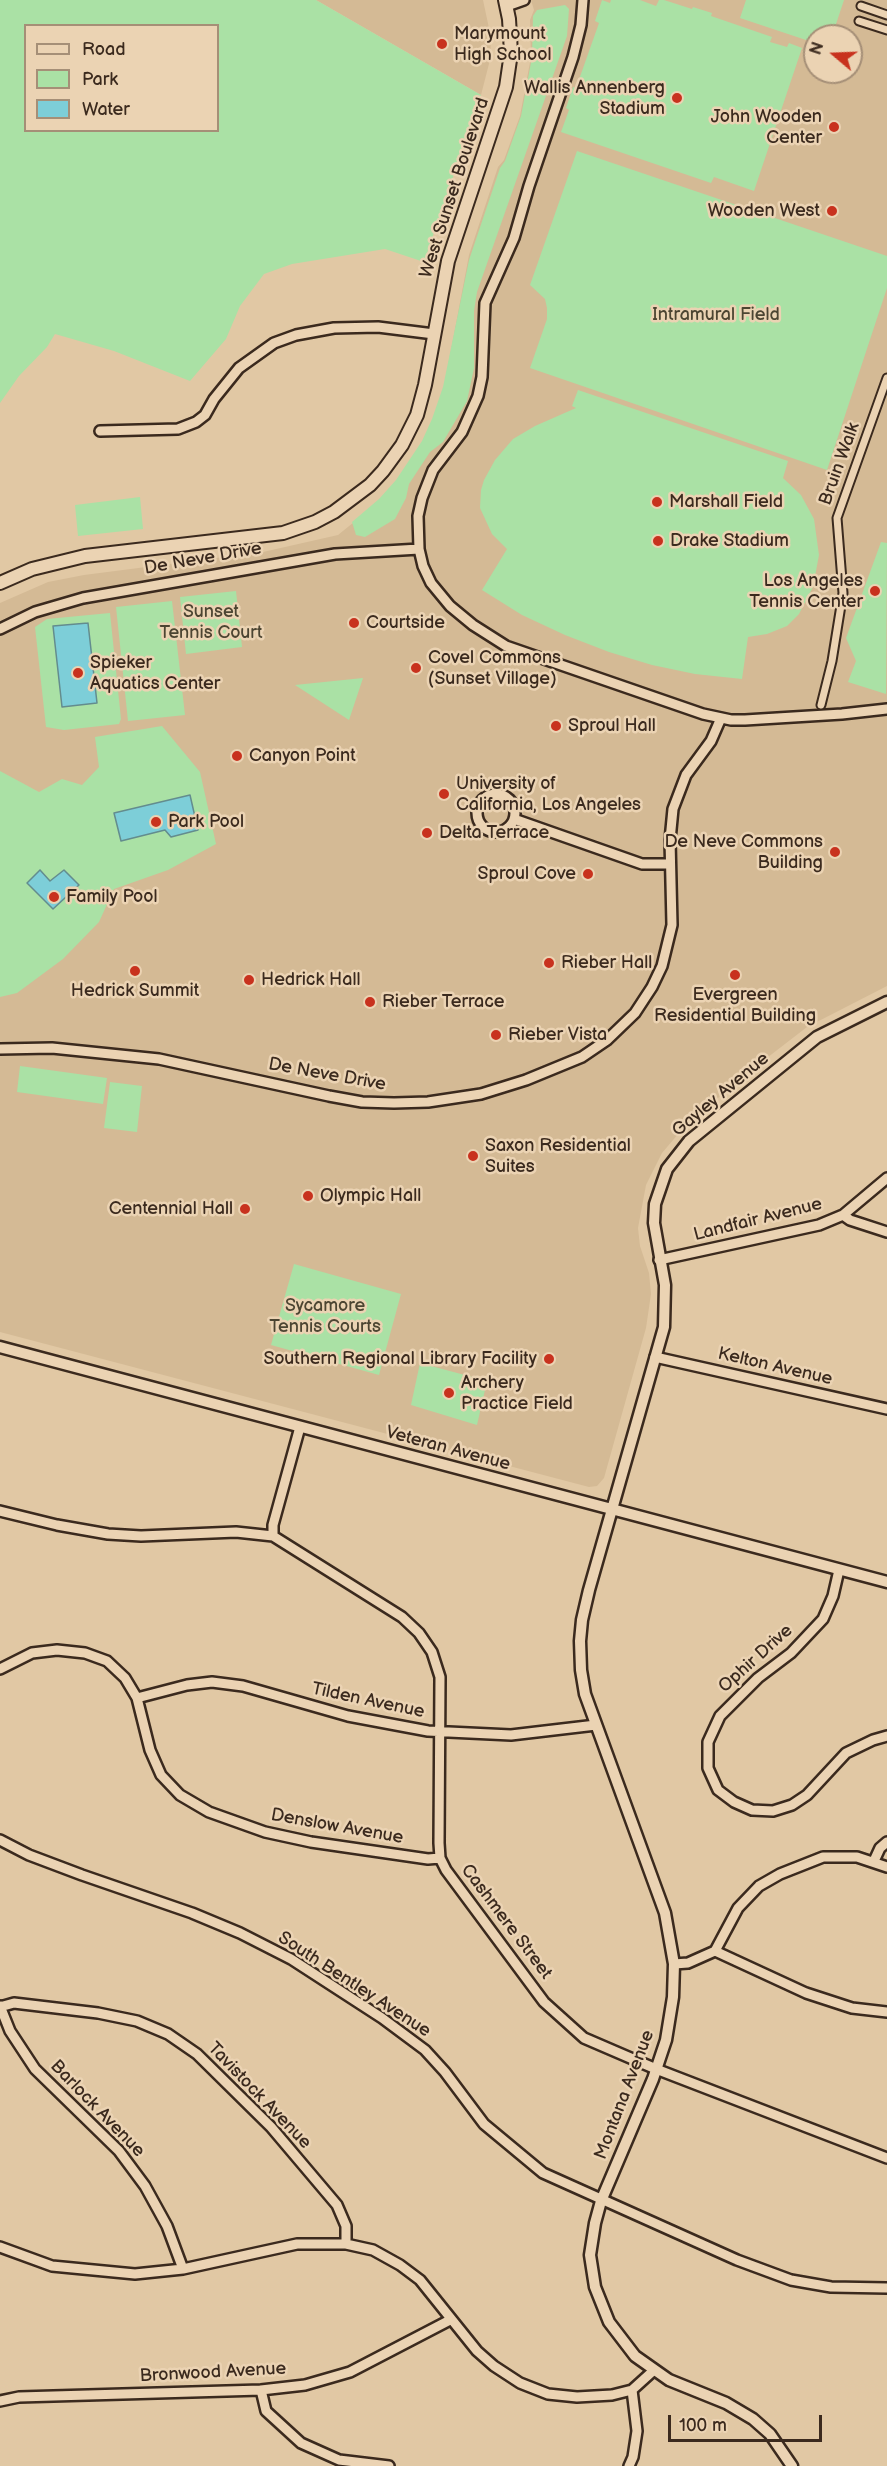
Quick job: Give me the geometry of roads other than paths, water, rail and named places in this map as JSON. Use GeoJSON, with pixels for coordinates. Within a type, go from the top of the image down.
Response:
{"type":"FeatureCollection","features":[{"type":"Feature","properties":{"kind":"main road","name":"West Sunset Boulevard"},"geometry":{"type":"LineString","coordinates":[[0,584],[33,569],[85,556],[283,533],[334,512],[370,485],[393,457],[410,431],[425,385],[448,261],[506,87],[511,52],[506,3]]}},
{"type":"Feature","properties":{"kind":"street"},"geometry":{"type":"LineString","coordinates":[[506,3],[524,0]]}},
{"type":"Feature","properties":{"kind":"street"},"geometry":{"type":"LineString","coordinates":[[583,0],[581,25],[573,57],[529,186],[514,238],[484,303],[482,368],[478,396],[462,432],[427,483],[418,516],[419,549],[431,583],[439,594],[468,621],[491,638],[523,652],[721,718],[738,720],[887,709]]}},
{"type":"Feature","properties":{"kind":"street"},"geometry":{"type":"LineString","coordinates":[[861,6],[887,15]]}},
{"type":"Feature","properties":{"kind":"street"},"geometry":{"type":"LineString","coordinates":[[859,21],[887,30]]}},
{"type":"Feature","properties":{"kind":"street"},"geometry":{"type":"LineString","coordinates":[[100,431],[178,429],[196,422],[205,415],[214,399],[238,369],[274,343],[296,335],[334,328],[378,327],[434,334]]}},
{"type":"Feature","properties":{"kind":"street","name":"Bruin Walk"},"geometry":{"type":"LineString","coordinates":[[821,705],[838,631],[843,592],[837,518],[887,378]]}},
{"type":"Feature","properties":{"kind":"street","name":"De Neve Drive"},"geometry":{"type":"LineString","coordinates":[[0,629],[35,612],[83,598],[335,554],[419,549]]}},
{"type":"Feature","properties":{"kind":"street","name":"De Neve Drive"},"geometry":{"type":"LineString","coordinates":[[0,1049],[52,1048],[159,1059],[362,1102],[411,1103],[481,1094],[526,1080],[582,1057],[607,1040],[635,1013],[657,976],[668,943],[672,914],[670,823],[676,798],[686,775],[711,741],[721,718]]}},
{"type":"Feature","properties":{"kind":"street"},"geometry":{"type":"LineString","coordinates":[[489,794],[501,794],[507,797],[514,807],[514,819],[506,829],[493,832],[478,821],[477,808],[483,798],[489,794]]}},
{"type":"Feature","properties":{"kind":"street"},"geometry":{"type":"LineString","coordinates":[[514,819],[642,864],[670,864]]}},
{"type":"Feature","properties":{"kind":"street","name":"Gayley Avenue"},"geometry":{"type":"LineString","coordinates":[[612,1510],[664,1328],[666,1303],[654,1223],[655,1204],[667,1168],[688,1141],[817,1037],[887,1002]]}},
{"type":"Feature","properties":{"kind":"street","name":"Landfair Avenue"},"geometry":{"type":"LineString","coordinates":[[659,1260],[819,1225],[843,1215],[887,1178]]}},
{"type":"Feature","properties":{"kind":"street"},"geometry":{"type":"LineString","coordinates":[[843,1215],[850,1220],[887,1232]]}},
{"type":"Feature","properties":{"kind":"street","name":"Veteran Avenue"},"geometry":{"type":"LineString","coordinates":[[0,1347],[887,1582]]}},
{"type":"Feature","properties":{"kind":"street","name":"Kelton Avenue"},"geometry":{"type":"LineString","coordinates":[[655,1357],[887,1410]]}},
{"type":"Feature","properties":{"kind":"street"},"geometry":{"type":"LineString","coordinates":[[0,1511],[57,1525],[108,1534],[141,1536],[236,1532],[273,1536],[273,1525],[300,1427]]}},
{"type":"Feature","properties":{"kind":"street","name":"Montana Avenue"},"geometry":{"type":"LineString","coordinates":[[612,1510],[582,1620],[580,1641],[584,1686],[596,1725],[665,1913],[674,1964],[670,2024],[656,2069],[601,2201],[590,2255],[595,2287],[602,2308],[617,2335],[635,2356],[652,2371],[669,2380],[741,2411],[770,2434],[792,2466]]}},
{"type":"Feature","properties":{"kind":"street","name":"Cashmere Street"},"geometry":{"type":"LineString","coordinates":[[273,1536],[402,1617],[419,1633],[432,1652],[440,1677],[440,1858],[446,1870],[544,2002],[584,2038],[656,2069],[887,2158]]}},
{"type":"Feature","properties":{"kind":"street","name":"Ophir Drive"},"geometry":{"type":"LineString","coordinates":[[839,1570],[833,1596],[823,1619],[791,1653],[758,1678],[720,1716],[708,1742],[708,1768],[718,1790],[734,1802],[752,1810],[773,1811],[792,1805],[807,1795],[846,1754],[873,1740],[887,1736]]}},
{"type":"Feature","properties":{"kind":"street","name":"Denslow Avenue"},"geometry":{"type":"LineString","coordinates":[[0,1669],[32,1653],[57,1650],[85,1653],[106,1661],[125,1678],[137,1698],[150,1750],[161,1775],[180,1795],[202,1809],[265,1832],[311,1842],[428,1859],[440,1858]]}},
{"type":"Feature","properties":{"kind":"street","name":"Tilden Avenue"},"geometry":{"type":"LineString","coordinates":[[137,1698],[187,1685],[212,1682],[243,1686],[348,1716],[441,1732],[511,1735],[596,1725]]}},
{"type":"Feature","properties":{"kind":"street","name":"South Bentley Avenue"},"geometry":{"type":"LineString","coordinates":[[0,1840],[28,1855],[192,1913],[240,1933],[291,1959],[382,2018],[425,2050],[445,2072],[484,2124],[543,2173],[601,2201],[737,2260],[791,2280],[831,2287],[887,2288]]}},
{"type":"Feature","properties":{"kind":"street"},"geometry":{"type":"LineString","coordinates":[[874,1861],[880,1848],[887,1842]]}},
{"type":"Feature","properties":{"kind":"street"},"geometry":{"type":"LineString","coordinates":[[674,1964],[688,1963],[715,1951],[738,1908],[759,1886],[780,1874],[823,1857],[857,1857],[887,1866]]}},
{"type":"Feature","properties":{"kind":"street"},"geometry":{"type":"LineString","coordinates":[[715,1951],[806,1993],[852,2008],[887,2012]]}},
{"type":"Feature","properties":{"kind":"street","name":"Tavistock Avenue"},"geometry":{"type":"LineString","coordinates":[[0,2007],[14,2003],[98,2013],[137,2021],[168,2034],[197,2054],[271,2127],[337,2205],[346,2226],[346,2244]]}},
{"type":"Feature","properties":{"kind":"street","name":"Barlock Avenue"},"geometry":{"type":"LineString","coordinates":[[0,2007],[10,2031],[35,2069],[119,2151],[146,2186],[167,2226],[183,2269]]}},
{"type":"Feature","properties":{"kind":"street"},"geometry":{"type":"LineString","coordinates":[[0,2247],[52,2266],[135,2274],[183,2269],[297,2244],[346,2244],[373,2250],[400,2265],[420,2280],[477,2351],[494,2366],[520,2383],[548,2394],[577,2397],[612,2395],[632,2390],[652,2371]]}},
{"type":"Feature","properties":{"kind":"street","name":"Bronwood Avenue"},"geometry":{"type":"LineString","coordinates":[[0,2401],[19,2397],[261,2390],[305,2385],[350,2372],[450,2320]]}},
{"type":"Feature","properties":{"kind":"street"},"geometry":{"type":"LineString","coordinates":[[261,2390],[266,2411],[301,2443],[339,2460],[389,2466]]}},
{"type":"Feature","properties":{"kind":"street"},"geometry":{"type":"LineString","coordinates":[[629,2466],[633,2457],[637,2431],[632,2390]]}},
{"type":"Feature","properties":{"kind":"water"},"geometry":{"type":"Polygon","coordinates":[[[88,623],[97,703],[62,707],[53,626],[88,623]]]}},
{"type":"Feature","properties":{"kind":"water","name":"Park Pool"},"geometry":{"type":"Polygon","coordinates":[[[190,795],[198,830],[171,837],[165,830],[121,841],[114,813],[190,795]]]}},
{"type":"Feature","properties":{"kind":"water","name":"Family Pool"},"geometry":{"type":"Polygon","coordinates":[[[40,870],[50,881],[64,870],[79,885],[53,909],[27,883],[40,870]]]}},
{"type":"Feature","properties":{"kind":"place","name":"Marymount High School"},"geometry":{"type":"Point","coordinates":[442,44]}},
{"type":"Feature","properties":{"kind":"place","name":"Wallis Annenberg Stadium"},"geometry":{"type":"Point","coordinates":[677,98]}},
{"type":"Feature","properties":{"kind":"place","name":"John Wooden Center"},"geometry":{"type":"Point","coordinates":[834,127]}},
{"type":"Feature","properties":{"kind":"place","name":"Wooden West"},"geometry":{"type":"Point","coordinates":[832,211]}},
{"type":"Feature","properties":{"kind":"place","name":"Marshall Field"},"geometry":{"type":"Point","coordinates":[657,502]}},
{"type":"Feature","properties":{"kind":"place","name":"Drake Stadium"},"geometry":{"type":"Point","coordinates":[658,541]}},
{"type":"Feature","properties":{"kind":"place","name":"Los Angeles Tennis Center"},"geometry":{"type":"Point","coordinates":[875,591]}},
{"type":"Feature","properties":{"kind":"place","name":"Courtside"},"geometry":{"type":"Point","coordinates":[354,623]}},
{"type":"Feature","properties":{"kind":"place","name":"Covel Commons (Sunset Village)"},"geometry":{"type":"Point","coordinates":[416,668]}},
{"type":"Feature","properties":{"kind":"place","name":"Spieker Aquatics Center"},"geometry":{"type":"Point","coordinates":[78,673]}},
{"type":"Feature","properties":{"kind":"place","name":"Sproul Hall"},"geometry":{"type":"Point","coordinates":[556,726]}},
{"type":"Feature","properties":{"kind":"place","name":"Canyon Point"},"geometry":{"type":"Point","coordinates":[237,756]}},
{"type":"Feature","properties":{"kind":"place","name":"University of California, Los Angeles"},"geometry":{"type":"Point","coordinates":[444,794]}},
{"type":"Feature","properties":{"kind":"place","name":"Park Pool"},"geometry":{"type":"Point","coordinates":[156,822]}},
{"type":"Feature","properties":{"kind":"place","name":"Delta Terrace"},"geometry":{"type":"Point","coordinates":[427,833]}},
{"type":"Feature","properties":{"kind":"place","name":"De Neve Commons Building"},"geometry":{"type":"Point","coordinates":[835,852]}},
{"type":"Feature","properties":{"kind":"place","name":"Sproul Cove"},"geometry":{"type":"Point","coordinates":[588,874]}},
{"type":"Feature","properties":{"kind":"place","name":"Family Pool"},"geometry":{"type":"Point","coordinates":[54,897]}},
{"type":"Feature","properties":{"kind":"place","name":"Rieber Hall"},"geometry":{"type":"Point","coordinates":[549,963]}},
{"type":"Feature","properties":{"kind":"place","name":"Hedrick Summit"},"geometry":{"type":"Point","coordinates":[135,971]}},
{"type":"Feature","properties":{"kind":"place","name":"Evergreen Residential Building"},"geometry":{"type":"Point","coordinates":[735,975]}},
{"type":"Feature","properties":{"kind":"place","name":"Hedrick Hall"},"geometry":{"type":"Point","coordinates":[249,980]}},
{"type":"Feature","properties":{"kind":"place","name":"Rieber Terrace"},"geometry":{"type":"Point","coordinates":[370,1002]}},
{"type":"Feature","properties":{"kind":"place","name":"Rieber Vista"},"geometry":{"type":"Point","coordinates":[496,1035]}},
{"type":"Feature","properties":{"kind":"place","name":"Saxon Residential Suites"},"geometry":{"type":"Point","coordinates":[473,1156]}},
{"type":"Feature","properties":{"kind":"place","name":"Olympic Hall"},"geometry":{"type":"Point","coordinates":[308,1196]}},
{"type":"Feature","properties":{"kind":"place","name":"Centennial Hall"},"geometry":{"type":"Point","coordinates":[245,1209]}},
{"type":"Feature","properties":{"kind":"place","name":"Southern Regional Library Facility"},"geometry":{"type":"Point","coordinates":[549,1359]}},
{"type":"Feature","properties":{"kind":"place","name":"Archery Practice Field"},"geometry":{"type":"Point","coordinates":[449,1393]}},
{"type":"Feature","properties":{"kind":"park label","name":"Intramural Field"},"geometry":{"type":"Point","coordinates":[716,315]}},
{"type":"Feature","properties":{"kind":"park label","name":"Sunset Tennis Court"},"geometry":{"type":"Point","coordinates":[211,622]}},
{"type":"Feature","properties":{"kind":"park label","name":"Sycamore Tennis Courts"},"geometry":{"type":"Point","coordinates":[325,1316]}}]}
